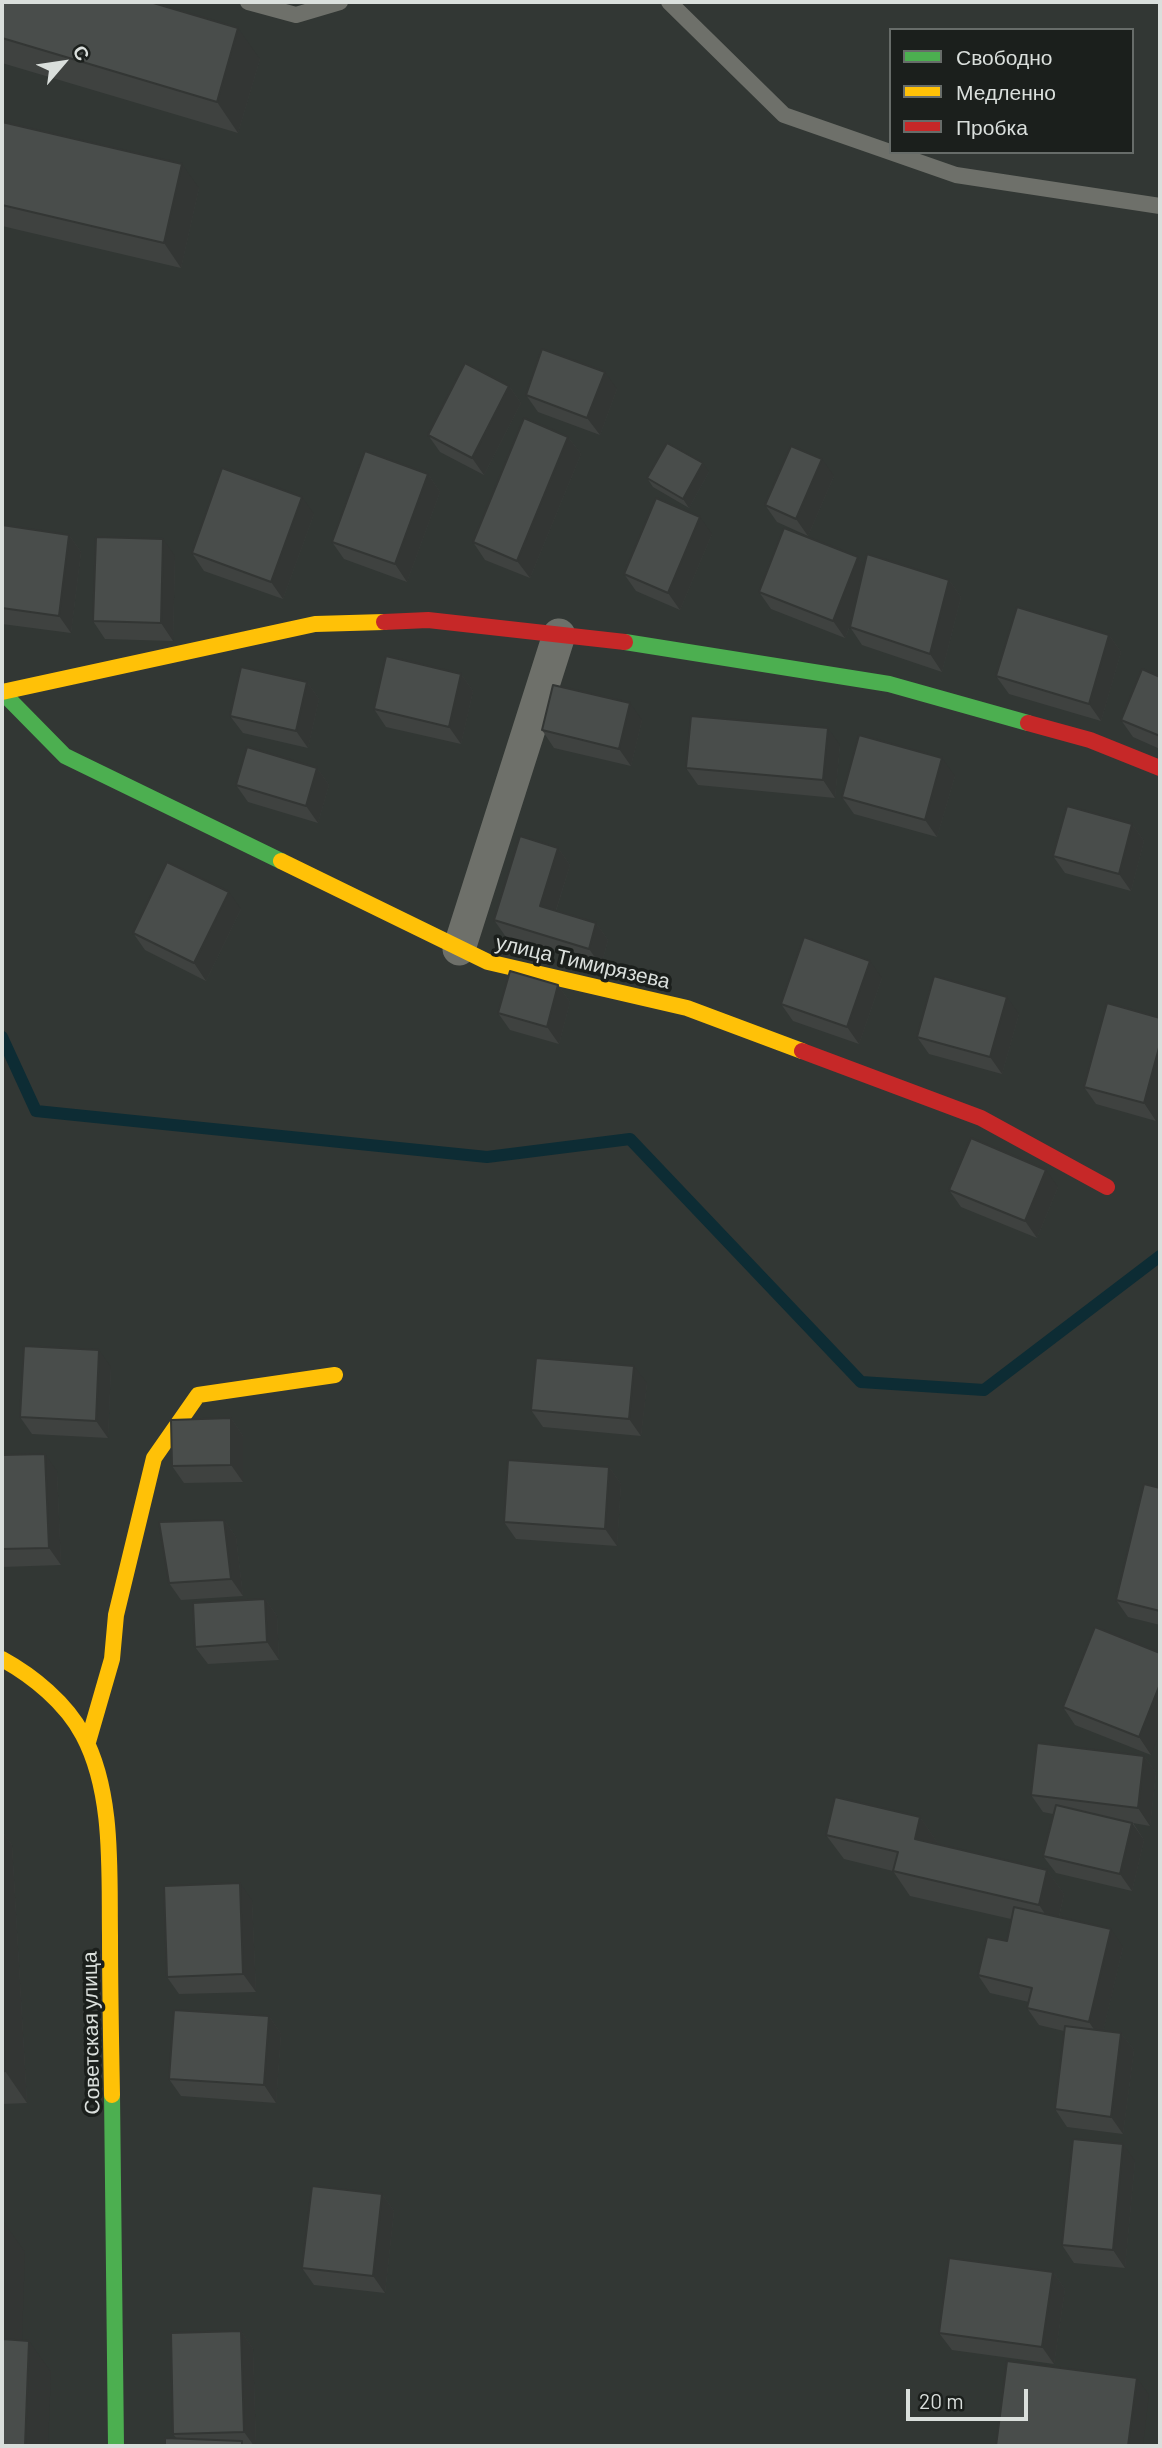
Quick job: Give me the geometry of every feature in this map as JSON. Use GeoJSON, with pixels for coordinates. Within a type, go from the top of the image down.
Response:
{"type":"FeatureCollection","features":[{"type":"Feature","properties":{"kind":"street","name":"улица Тимирязева"},"geometry":{"type":"LineString","coordinates":[[2,692],[315,624],[428,620],[662,646],[889,684],[1090,740],[1160,768]]}},
{"type":"Feature","properties":{"kind":"street"},"geometry":{"type":"LineString","coordinates":[[459,948],[559,635]]}},
{"type":"Feature","properties":{"kind":"street","name":"улица Тимирязева"},"geometry":{"type":"LineString","coordinates":[[2,692],[65,756],[488,962],[687,1008],[981,1118],[1107,1187]]}},
{"type":"Feature","properties":{"kind":"street"},"geometry":{"type":"LineString","coordinates":[[88,1742],[113,1659],[116,1615],[154,1458],[198,1395],[335,1376]]}},
{"type":"Feature","properties":{"kind":"street","name":"Советская улица"},"geometry":{"type":"LineString","coordinates":[[2,1659],[20,1668],[57,1700],[88,1742],[105,1810],[109,1867],[116,2446]]}},
{"type":"Feature","properties":{"kind":"lane"},"geometry":{"type":"LineString","coordinates":[[248,2],[296,15],[340,2]]}},
{"type":"Feature","properties":{"kind":"lane"},"geometry":{"type":"LineString","coordinates":[[669,2],[784,115],[889,152]]}},
{"type":"Feature","properties":{"kind":"lane"},"geometry":{"type":"LineString","coordinates":[[896,154],[956,175],[1160,206]]}},
{"type":"Feature","properties":{"kind":"building"},"geometry":{"type":"Polygon","coordinates":[[[2,2],[150,2],[238,28],[217,102],[2,38],[2,2]]]}},
{"type":"Feature","properties":{"kind":"building"},"geometry":{"type":"Polygon","coordinates":[[[2,122],[182,164],[164,243],[2,205],[2,122]]]}},
{"type":"Feature","properties":{"kind":"building"},"geometry":{"type":"Polygon","coordinates":[[[542,349],[605,372],[587,418],[526,395],[542,349]]]}},
{"type":"Feature","properties":{"kind":"building"},"geometry":{"type":"Polygon","coordinates":[[[465,363],[509,386],[472,458],[428,435],[465,363]]]}},
{"type":"Feature","properties":{"kind":"building"},"geometry":{"type":"Polygon","coordinates":[[[524,418],[568,437],[517,561],[473,542],[524,418]]]}},
{"type":"Feature","properties":{"kind":"building"},"geometry":{"type":"Polygon","coordinates":[[[667,443],[703,463],[683,499],[647,478],[667,443]]]}},
{"type":"Feature","properties":{"kind":"building"},"geometry":{"type":"Polygon","coordinates":[[[791,446],[822,459],[796,519],[765,505],[791,446]]]}},
{"type":"Feature","properties":{"kind":"building"},"geometry":{"type":"Polygon","coordinates":[[[365,451],[428,474],[395,564],[332,542],[365,451]]]}},
{"type":"Feature","properties":{"kind":"building"},"geometry":{"type":"Polygon","coordinates":[[[222,468],[302,497],[271,582],[192,553],[222,468]]]}},
{"type":"Feature","properties":{"kind":"building"},"geometry":{"type":"Polygon","coordinates":[[[656,498],[700,517],[668,593],[624,574],[656,498]]]}},
{"type":"Feature","properties":{"kind":"building"},"geometry":{"type":"Polygon","coordinates":[[[2,525],[69,535],[59,616],[2,608],[2,525]]]}},
{"type":"Feature","properties":{"kind":"building"},"geometry":{"type":"Polygon","coordinates":[[[784,528],[858,557],[833,621],[759,592],[784,528]]]}},
{"type":"Feature","properties":{"kind":"building"},"geometry":{"type":"Polygon","coordinates":[[[96,537],[163,539],[161,623],[93,621],[96,537]]]}},
{"type":"Feature","properties":{"kind":"building"},"geometry":{"type":"Polygon","coordinates":[[[867,554],[949,580],[930,654],[850,627],[867,554]]]}},
{"type":"Feature","properties":{"kind":"building"},"geometry":{"type":"Polygon","coordinates":[[[1017,607],[1109,635],[1089,704],[996,676],[1017,607]]]}},
{"type":"Feature","properties":{"kind":"building"},"geometry":{"type":"Polygon","coordinates":[[[386,656],[461,674],[449,727],[374,709],[386,656]]]}},
{"type":"Feature","properties":{"kind":"building"},"geometry":{"type":"Polygon","coordinates":[[[241,667],[307,682],[296,731],[230,716],[241,667]]]}},
{"type":"Feature","properties":{"kind":"building"},"geometry":{"type":"Polygon","coordinates":[[[1142,669],[1160,677],[1160,736],[1121,720],[1142,669]]]}},
{"type":"Feature","properties":{"kind":"building"},"geometry":{"type":"Polygon","coordinates":[[[553,685],[630,703],[619,749],[542,730],[553,685]]]}},
{"type":"Feature","properties":{"kind":"building"},"geometry":{"type":"Polygon","coordinates":[[[691,716],[828,728],[823,780],[686,768],[691,716]]]}},
{"type":"Feature","properties":{"kind":"building"},"geometry":{"type":"Polygon","coordinates":[[[859,735],[942,758],[925,820],[842,797],[859,735]]]}},
{"type":"Feature","properties":{"kind":"building"},"geometry":{"type":"Polygon","coordinates":[[[247,747],[317,768],[306,806],[236,785],[247,747]]]}},
{"type":"Feature","properties":{"kind":"building"},"geometry":{"type":"Polygon","coordinates":[[[1067,806],[1132,824],[1119,874],[1053,856],[1067,806]]]}},
{"type":"Feature","properties":{"kind":"building"},"geometry":{"type":"Polygon","coordinates":[[[520,836],[558,848],[540,906],[596,923],[589,949],[494,920],[520,836]]]}},
{"type":"Feature","properties":{"kind":"building"},"geometry":{"type":"Polygon","coordinates":[[[167,862],[229,892],[194,963],[133,933],[167,862]]]}},
{"type":"Feature","properties":{"kind":"building"},"geometry":{"type":"Polygon","coordinates":[[[804,937],[870,961],[847,1027],[781,1004],[804,937]]]}},
{"type":"Feature","properties":{"kind":"building"},"geometry":{"type":"Polygon","coordinates":[[[510,971],[558,985],[547,1027],[498,1013],[510,971]]]}},
{"type":"Feature","properties":{"kind":"building"},"geometry":{"type":"Polygon","coordinates":[[[934,976],[1007,997],[990,1057],[917,1037],[934,976]]]}},
{"type":"Feature","properties":{"kind":"building"},"geometry":{"type":"Polygon","coordinates":[[[1107,1003],[1160,1018],[1160,1044],[1144,1103],[1084,1087],[1107,1003]]]}},
{"type":"Feature","properties":{"kind":"building"},"geometry":{"type":"Polygon","coordinates":[[[971,1138],[1046,1170],[1025,1221],[949,1190],[971,1138]]]}},
{"type":"Feature","properties":{"kind":"building"},"geometry":{"type":"Polygon","coordinates":[[[24,1346],[99,1350],[96,1421],[20,1417],[24,1346]]]}},
{"type":"Feature","properties":{"kind":"building"},"geometry":{"type":"Polygon","coordinates":[[[536,1358],[634,1366],[629,1419],[531,1410],[536,1358]]]}},
{"type":"Feature","properties":{"kind":"building"},"geometry":{"type":"Polygon","coordinates":[[[231,1418],[231,1465],[172,1466],[171,1420],[231,1418]]]}},
{"type":"Feature","properties":{"kind":"building"},"geometry":{"type":"Polygon","coordinates":[[[45,1454],[49,1548],[2,1549],[2,1455],[45,1454]]]}},
{"type":"Feature","properties":{"kind":"building"},"geometry":{"type":"Polygon","coordinates":[[[508,1460],[609,1467],[605,1529],[504,1522],[508,1460]]]}},
{"type":"Feature","properties":{"kind":"building"},"geometry":{"type":"Polygon","coordinates":[[[1144,1484],[1160,1488],[1160,1611],[1116,1600],[1144,1484]]]}},
{"type":"Feature","properties":{"kind":"building"},"geometry":{"type":"Polygon","coordinates":[[[224,1520],[231,1579],[169,1583],[159,1522],[224,1520]]]}},
{"type":"Feature","properties":{"kind":"building"},"geometry":{"type":"Polygon","coordinates":[[[265,1599],[267,1642],[195,1647],[193,1603],[265,1599]]]}},
{"type":"Feature","properties":{"kind":"building"},"geometry":{"type":"Polygon","coordinates":[[[1095,1627],[1160,1653],[1160,1684],[1139,1737],[1063,1707],[1095,1627]]]}},
{"type":"Feature","properties":{"kind":"building"},"geometry":{"type":"Polygon","coordinates":[[[1037,1743],[1144,1756],[1138,1808],[1031,1795],[1037,1743]]]}},
{"type":"Feature","properties":{"kind":"building"},"geometry":{"type":"Polygon","coordinates":[[[835,1797],[920,1817],[915,1839],[1047,1870],[1039,1905],[893,1871],[898,1852],[826,1835],[835,1797]]]}},
{"type":"Feature","properties":{"kind":"building"},"geometry":{"type":"Polygon","coordinates":[[[1056,1805],[1132,1823],[1120,1874],[1043,1856],[1056,1805]]]}},
{"type":"Feature","properties":{"kind":"building"},"geometry":{"type":"Polygon","coordinates":[[[240,1883],[243,1974],[167,1977],[164,1886],[240,1883]]]}},
{"type":"Feature","properties":{"kind":"building"},"geometry":{"type":"Polygon","coordinates":[[[1014,1907],[1111,1929],[1089,2022],[1027,2008],[1032,1988],[978,1975],[987,1937],[1007,1941],[1014,1907]]]}},
{"type":"Feature","properties":{"kind":"building"},"geometry":{"type":"Polygon","coordinates":[[[2,2009],[5,2071],[2,2072],[2,2009]]]}},
{"type":"Feature","properties":{"kind":"building"},"geometry":{"type":"Polygon","coordinates":[[[174,2010],[269,2016],[264,2085],[169,2079],[174,2010]]]}},
{"type":"Feature","properties":{"kind":"building"},"geometry":{"type":"Polygon","coordinates":[[[1065,2026],[1121,2033],[1111,2117],[1055,2109],[1065,2026]]]}},
{"type":"Feature","properties":{"kind":"building"},"geometry":{"type":"Polygon","coordinates":[[[1073,2139],[1123,2144],[1113,2250],[1062,2245],[1073,2139]]]}},
{"type":"Feature","properties":{"kind":"building"},"geometry":{"type":"Polygon","coordinates":[[[312,2186],[382,2194],[373,2276],[302,2268],[312,2186]]]}},
{"type":"Feature","properties":{"kind":"building"},"geometry":{"type":"Polygon","coordinates":[[[949,2258],[1053,2272],[1042,2347],[939,2333],[949,2258]]]}},
{"type":"Feature","properties":{"kind":"building"},"geometry":{"type":"Polygon","coordinates":[[[241,2331],[244,2432],[173,2434],[171,2333],[241,2331]]]}},
{"type":"Feature","properties":{"kind":"building"},"geometry":{"type":"Polygon","coordinates":[[[2,2339],[29,2341],[25,2446],[2,2446],[2,2339]]]}},
{"type":"Feature","properties":{"kind":"building"},"geometry":{"type":"Polygon","coordinates":[[[1007,2361],[1137,2378],[1128,2446],[996,2446],[1007,2361]]]}},
{"type":"Feature","properties":{"kind":"building"},"geometry":{"type":"Polygon","coordinates":[[[165,2438],[242,2441],[242,2446],[165,2446],[165,2438]]]}},
{"type":"Feature","properties":{"kind":"waterway"},"geometry":{"type":"LineString","coordinates":[[2,1037],[36,1111],[487,1157],[630,1139],[861,1382],[984,1390],[1160,1256]]}},
{"type":"Feature","properties":{"kind":"traffic: fast"},"geometry":{"type":"LineString","coordinates":[[625,642],[889,684],[1028,723]]}},
{"type":"Feature","properties":{"kind":"traffic: fast"},"geometry":{"type":"LineString","coordinates":[[2,692],[65,756],[281,861]]}},
{"type":"Feature","properties":{"kind":"traffic: fast"},"geometry":{"type":"LineString","coordinates":[[112,2095],[116,2446]]}},
{"type":"Feature","properties":{"kind":"traffic: slow"},"geometry":{"type":"LineString","coordinates":[[2,692],[315,624],[384,622]]}},
{"type":"Feature","properties":{"kind":"traffic: slow"},"geometry":{"type":"LineString","coordinates":[[281,861],[488,962],[687,1008],[802,1051]]}},
{"type":"Feature","properties":{"kind":"traffic: slow"},"geometry":{"type":"LineString","coordinates":[[88,1742],[112,1659],[116,1615],[154,1458],[198,1395],[335,1375]]}},
{"type":"Feature","properties":{"kind":"traffic: slow"},"geometry":{"type":"LineString","coordinates":[[2,1659],[37,1682],[68,1712],[83,1735],[100,1782],[109,1859],[112,2095]]}},
{"type":"Feature","properties":{"kind":"traffic: jam"},"geometry":{"type":"LineString","coordinates":[[384,622],[428,620],[625,642]]}},
{"type":"Feature","properties":{"kind":"traffic: jam"},"geometry":{"type":"LineString","coordinates":[[1028,723],[1090,740],[1160,768]]}},
{"type":"Feature","properties":{"kind":"traffic: jam"},"geometry":{"type":"LineString","coordinates":[[802,1051],[981,1118],[1107,1187]]}}]}
